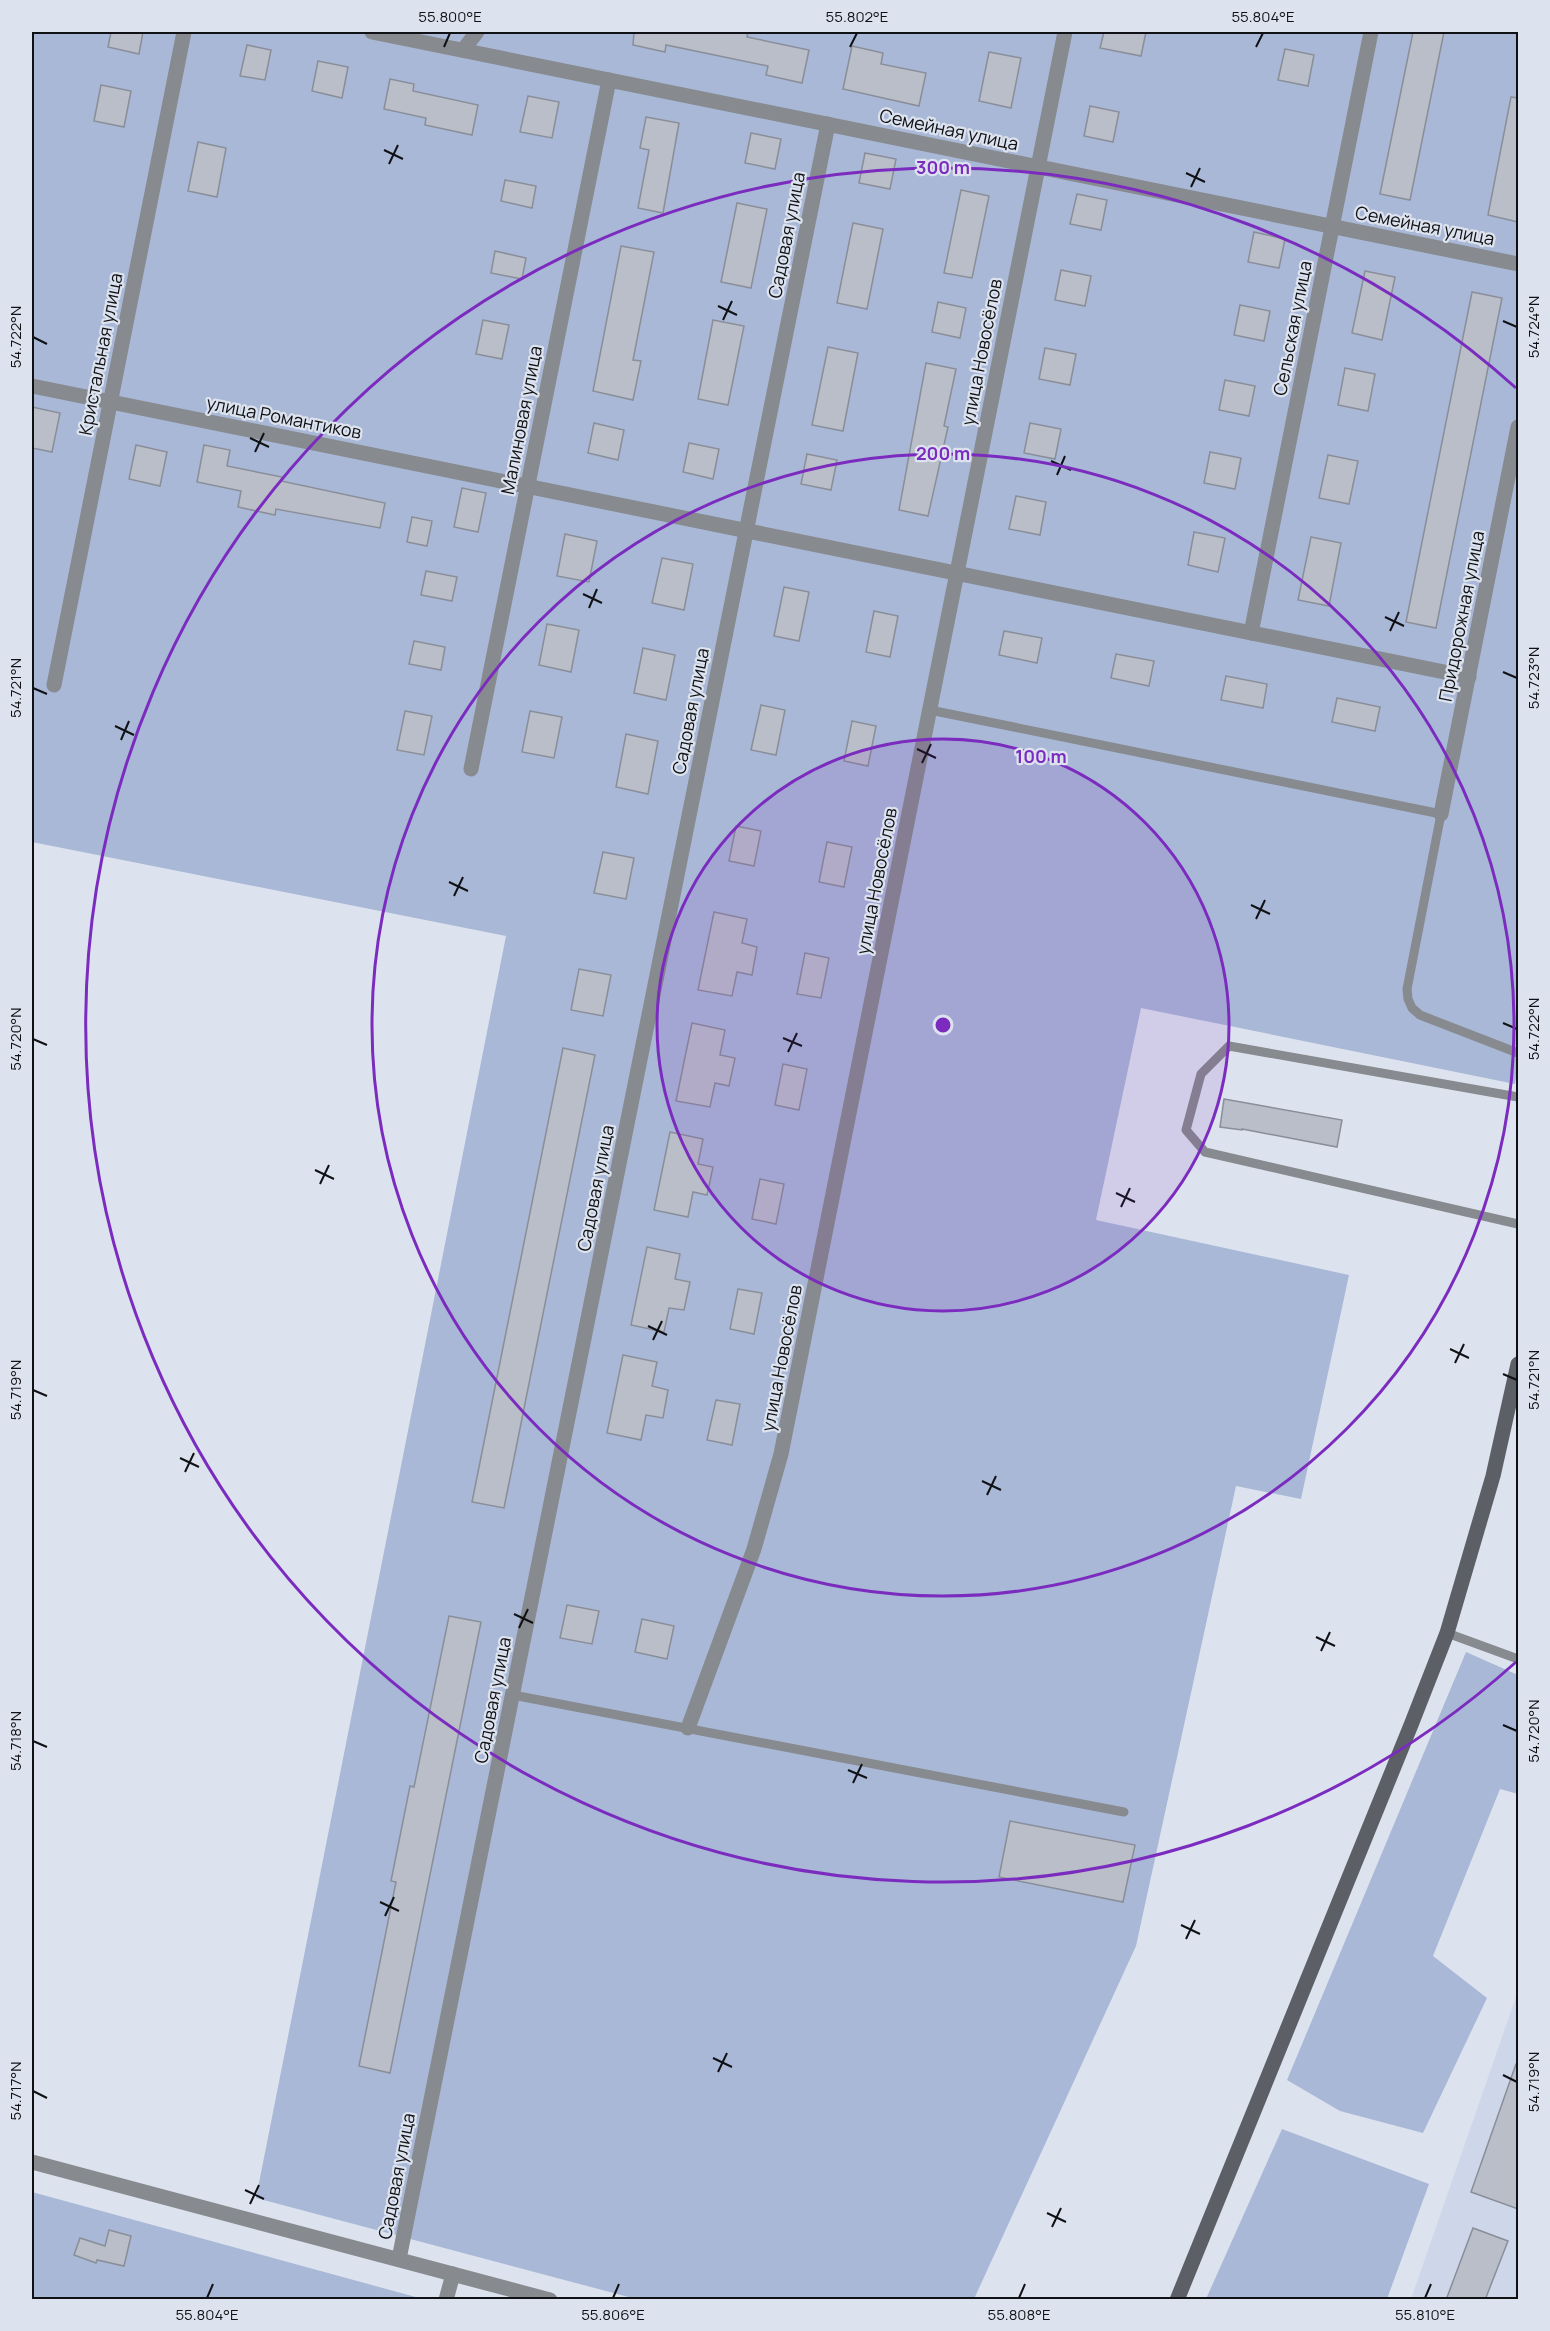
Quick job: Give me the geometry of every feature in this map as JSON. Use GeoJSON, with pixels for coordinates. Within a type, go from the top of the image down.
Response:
{"type":"FeatureCollection","features":[{"type":"Feature","properties":{"kind":"main road"},"geometry":{"type":"LineString","coordinates":[[1177,2300],[1447,1633],[1493,1476],[1518,1364]]}},
{"type":"Feature","properties":{"kind":"street","name":"Кристальная улица"},"geometry":{"type":"LineString","coordinates":[[54,685],[184,32]]}},
{"type":"Feature","properties":{"kind":"street","name":"Семейная улица"},"geometry":{"type":"LineString","coordinates":[[372,32],[1518,264]]}},
{"type":"Feature","properties":{"kind":"street"},"geometry":{"type":"LineString","coordinates":[[463,50],[477,32]]}},
{"type":"Feature","properties":{"kind":"street","name":"улица Новосёлов"},"geometry":{"type":"LineString","coordinates":[[688,1728],[754,1549],[782,1454],[1065,32]]}},
{"type":"Feature","properties":{"kind":"street","name":"Сельская улица"},"geometry":{"type":"LineString","coordinates":[[1251,633],[1371,32]]}},
{"type":"Feature","properties":{"kind":"street","name":"Малиновая улица"},"geometry":{"type":"LineString","coordinates":[[471,769],[609,80]]}},
{"type":"Feature","properties":{"kind":"street","name":"Садовая улица"},"geometry":{"type":"LineString","coordinates":[[399,2259],[828,124]]}},
{"type":"Feature","properties":{"kind":"street","name":"улица Романтиков"},"geometry":{"type":"LineString","coordinates":[[32,386],[1469,677]]}},
{"type":"Feature","properties":{"kind":"street","name":"Придорожная улица"},"geometry":{"type":"LineString","coordinates":[[1442,814],[1518,427]]}},
{"type":"Feature","properties":{"kind":"street"},"geometry":{"type":"LineString","coordinates":[[32,2162],[550,2300]]}},
{"type":"Feature","properties":{"kind":"street"},"geometry":{"type":"LineString","coordinates":[[446,2300],[453,2274]]}},
{"type":"Feature","properties":{"kind":"lane"},"geometry":{"type":"LineString","coordinates":[[930,710],[1442,814],[1407,988],[1408,999],[1412,1008],[1429,1020],[1518,1053]]}},
{"type":"Feature","properties":{"kind":"lane"},"geometry":{"type":"LineString","coordinates":[[1518,1097],[1229,1046],[1201,1074],[1186,1130],[1205,1152],[1518,1224]]}},
{"type":"Feature","properties":{"kind":"lane"},"geometry":{"type":"LineString","coordinates":[[1447,1633],[1518,1659]]}},
{"type":"Feature","properties":{"kind":"lane"},"geometry":{"type":"LineString","coordinates":[[513,1695],[1124,1812]]}},
{"type":"Feature","properties":{"kind":"shaded area"},"geometry":{"type":"Polygon","coordinates":[[[32,32],[1518,32],[1518,1065],[1515,1084],[1141,1008],[1096,1220],[1349,1275],[1301,1499],[1236,1486],[1136,1946],[974,2299],[636,2299],[256,2198],[506,936],[32,842],[32,32]]]}},
{"type":"Feature","properties":{"kind":"shaded area"},"geometry":{"type":"Polygon","coordinates":[[[1466,1652],[1518,1675],[1518,1794],[1500,1789],[1433,1956],[1487,1998],[1423,2133],[1340,2111],[1287,2080],[1466,1652]]]}},
{"type":"Feature","properties":{"kind":"shaded area"},"geometry":{"type":"Polygon","coordinates":[[[1518,1991],[1518,2299],[1411,2299],[1518,1991]]]}},
{"type":"Feature","properties":{"kind":"shaded area"},"geometry":{"type":"Polygon","coordinates":[[[1282,2129],[1429,2184],[1387,2299],[1206,2299],[1282,2129]]]}},
{"type":"Feature","properties":{"kind":"shaded area"},"geometry":{"type":"Polygon","coordinates":[[[32,2192],[423,2299],[32,2299],[32,2192]]]}},
{"type":"Feature","properties":{"kind":"building"},"geometry":{"type":"Polygon","coordinates":[[[111,32],[143,32],[139,54],[108,47],[111,32]]]}},
{"type":"Feature","properties":{"kind":"building"},"geometry":{"type":"Polygon","coordinates":[[[634,32],[748,32],[747,37],[809,50],[802,83],[766,75],[768,66],[666,45],[665,52],[633,45],[634,32]]]}},
{"type":"Feature","properties":{"kind":"building"},"geometry":{"type":"Polygon","coordinates":[[[1104,32],[1146,32],[1141,56],[1100,48],[1104,32]]]}},
{"type":"Feature","properties":{"kind":"building"},"geometry":{"type":"Polygon","coordinates":[[[1413,32],[1444,32],[1410,200],[1380,194],[1413,32]]]}},
{"type":"Feature","properties":{"kind":"building"},"geometry":{"type":"Polygon","coordinates":[[[247,45],[271,50],[265,80],[240,76],[247,45]]]}},
{"type":"Feature","properties":{"kind":"building"},"geometry":{"type":"Polygon","coordinates":[[[852,46],[883,53],[881,64],[926,73],[919,106],[843,89],[852,46]]]}},
{"type":"Feature","properties":{"kind":"building"},"geometry":{"type":"Polygon","coordinates":[[[1285,49],[1314,55],[1308,86],[1278,80],[1285,49]]]}},
{"type":"Feature","properties":{"kind":"building"},"geometry":{"type":"Polygon","coordinates":[[[989,52],[1021,58],[1011,108],[979,101],[989,52]]]}},
{"type":"Feature","properties":{"kind":"building"},"geometry":{"type":"Polygon","coordinates":[[[318,61],[348,67],[342,98],[312,91],[318,61]]]}},
{"type":"Feature","properties":{"kind":"building"},"geometry":{"type":"Polygon","coordinates":[[[390,79],[414,84],[413,91],[478,105],[472,135],[425,125],[426,118],[384,109],[390,79]]]}},
{"type":"Feature","properties":{"kind":"building"},"geometry":{"type":"Polygon","coordinates":[[[101,85],[131,91],[124,127],[94,121],[101,85]]]}},
{"type":"Feature","properties":{"kind":"building"},"geometry":{"type":"Polygon","coordinates":[[[528,96],[559,102],[552,138],[520,132],[528,96]]]}},
{"type":"Feature","properties":{"kind":"building"},"geometry":{"type":"Polygon","coordinates":[[[1511,97],[1518,98],[1518,222],[1488,215],[1511,97]]]}},
{"type":"Feature","properties":{"kind":"building"},"geometry":{"type":"Polygon","coordinates":[[[1090,106],[1119,112],[1113,142],[1084,136],[1090,106]]]}},
{"type":"Feature","properties":{"kind":"building"},"geometry":{"type":"Polygon","coordinates":[[[646,117],[679,123],[663,213],[638,208],[649,150],[640,148],[646,117]]]}},
{"type":"Feature","properties":{"kind":"building"},"geometry":{"type":"Polygon","coordinates":[[[751,133],[781,139],[775,169],[745,163],[751,133]]]}},
{"type":"Feature","properties":{"kind":"building"},"geometry":{"type":"Polygon","coordinates":[[[198,142],[226,148],[217,197],[188,191],[198,142]]]}},
{"type":"Feature","properties":{"kind":"building"},"geometry":{"type":"Polygon","coordinates":[[[865,153],[896,159],[890,189],[859,183],[865,153]]]}},
{"type":"Feature","properties":{"kind":"building"},"geometry":{"type":"Polygon","coordinates":[[[505,180],[536,186],[532,208],[501,201],[505,180]]]}},
{"type":"Feature","properties":{"kind":"building"},"geometry":{"type":"Polygon","coordinates":[[[961,190],[989,196],[972,278],[944,273],[961,190]]]}},
{"type":"Feature","properties":{"kind":"building"},"geometry":{"type":"Polygon","coordinates":[[[1077,194],[1107,200],[1101,230],[1070,224],[1077,194]]]}},
{"type":"Feature","properties":{"kind":"building"},"geometry":{"type":"Polygon","coordinates":[[[737,203],[767,209],[751,288],[721,282],[737,203]]]}},
{"type":"Feature","properties":{"kind":"building"},"geometry":{"type":"Polygon","coordinates":[[[853,223],[883,229],[867,309],[837,303],[853,223]]]}},
{"type":"Feature","properties":{"kind":"building"},"geometry":{"type":"Polygon","coordinates":[[[1254,232],[1285,239],[1279,268],[1248,262],[1254,232]]]}},
{"type":"Feature","properties":{"kind":"building"},"geometry":{"type":"Polygon","coordinates":[[[621,246],[654,252],[633,360],[641,361],[633,400],[593,391],[621,246]]]}},
{"type":"Feature","properties":{"kind":"building"},"geometry":{"type":"Polygon","coordinates":[[[495,251],[526,258],[522,279],[491,273],[495,251]]]}},
{"type":"Feature","properties":{"kind":"building"},"geometry":{"type":"Polygon","coordinates":[[[1061,270],[1091,276],[1085,306],[1055,300],[1061,270]]]}},
{"type":"Feature","properties":{"kind":"building"},"geometry":{"type":"Polygon","coordinates":[[[1365,271],[1395,277],[1382,340],[1352,333],[1365,271]]]}},
{"type":"Feature","properties":{"kind":"building"},"geometry":{"type":"Polygon","coordinates":[[[1472,292],[1502,298],[1436,628],[1406,622],[1472,292]]]}},
{"type":"Feature","properties":{"kind":"building"},"geometry":{"type":"Polygon","coordinates":[[[938,302],[966,308],[960,338],[932,332],[938,302]]]}},
{"type":"Feature","properties":{"kind":"building"},"geometry":{"type":"Polygon","coordinates":[[[1240,305],[1270,311],[1264,341],[1234,335],[1240,305]]]}},
{"type":"Feature","properties":{"kind":"building"},"geometry":{"type":"Polygon","coordinates":[[[483,320],[509,325],[502,359],[476,354],[483,320]]]}},
{"type":"Feature","properties":{"kind":"building"},"geometry":{"type":"Polygon","coordinates":[[[713,320],[744,326],[728,405],[698,399],[713,320]]]}},
{"type":"Feature","properties":{"kind":"building"},"geometry":{"type":"Polygon","coordinates":[[[828,347],[858,353],[843,431],[812,425],[828,347]]]}},
{"type":"Feature","properties":{"kind":"building"},"geometry":{"type":"Polygon","coordinates":[[[1045,348],[1076,354],[1070,385],[1039,379],[1045,348]]]}},
{"type":"Feature","properties":{"kind":"building"},"geometry":{"type":"Polygon","coordinates":[[[926,363],[956,369],[944,426],[948,427],[928,516],[899,510],[926,363]]]}},
{"type":"Feature","properties":{"kind":"building"},"geometry":{"type":"Polygon","coordinates":[[[1345,368],[1375,374],[1368,411],[1338,405],[1345,368]]]}},
{"type":"Feature","properties":{"kind":"building"},"geometry":{"type":"Polygon","coordinates":[[[1225,380],[1255,386],[1249,416],[1219,410],[1225,380]]]}},
{"type":"Feature","properties":{"kind":"building"},"geometry":{"type":"Polygon","coordinates":[[[32,407],[60,413],[52,452],[32,448],[32,407]]]}},
{"type":"Feature","properties":{"kind":"building"},"geometry":{"type":"Polygon","coordinates":[[[594,423],[624,430],[618,460],[588,453],[594,423]]]}},
{"type":"Feature","properties":{"kind":"building"},"geometry":{"type":"Polygon","coordinates":[[[1030,423],[1061,429],[1055,459],[1024,453],[1030,423]]]}},
{"type":"Feature","properties":{"kind":"building"},"geometry":{"type":"Polygon","coordinates":[[[689,443],[719,449],[713,479],[683,472],[689,443]]]}},
{"type":"Feature","properties":{"kind":"building"},"geometry":{"type":"Polygon","coordinates":[[[136,445],[167,452],[160,486],[129,479],[136,445]]]}},
{"type":"Feature","properties":{"kind":"building"},"geometry":{"type":"Polygon","coordinates":[[[204,445],[230,450],[227,466],[282,477],[281,481],[385,503],[380,528],[276,509],[275,515],[238,507],[241,491],[197,482],[204,445]]]}},
{"type":"Feature","properties":{"kind":"building"},"geometry":{"type":"Polygon","coordinates":[[[1210,452],[1241,458],[1235,489],[1204,483],[1210,452]]]}},
{"type":"Feature","properties":{"kind":"building"},"geometry":{"type":"Polygon","coordinates":[[[807,454],[837,460],[831,490],[801,484],[807,454]]]}},
{"type":"Feature","properties":{"kind":"building"},"geometry":{"type":"Polygon","coordinates":[[[1328,455],[1358,461],[1349,504],[1319,498],[1328,455]]]}},
{"type":"Feature","properties":{"kind":"building"},"geometry":{"type":"Polygon","coordinates":[[[462,488],[486,493],[478,532],[454,527],[462,488]]]}},
{"type":"Feature","properties":{"kind":"building"},"geometry":{"type":"Polygon","coordinates":[[[1016,496],[1046,502],[1040,535],[1009,529],[1016,496]]]}},
{"type":"Feature","properties":{"kind":"building"},"geometry":{"type":"Polygon","coordinates":[[[412,517],[432,521],[427,546],[407,542],[412,517]]]}},
{"type":"Feature","properties":{"kind":"building"},"geometry":{"type":"Polygon","coordinates":[[[1194,532],[1225,538],[1218,572],[1188,565],[1194,532]]]}},
{"type":"Feature","properties":{"kind":"building"},"geometry":{"type":"Polygon","coordinates":[[[565,534],[597,541],[589,582],[557,576],[565,534]]]}},
{"type":"Feature","properties":{"kind":"building"},"geometry":{"type":"Polygon","coordinates":[[[1311,537],[1341,543],[1329,606],[1298,600],[1311,537]]]}},
{"type":"Feature","properties":{"kind":"building"},"geometry":{"type":"Polygon","coordinates":[[[662,558],[693,564],[684,610],[652,603],[662,558]]]}},
{"type":"Feature","properties":{"kind":"building"},"geometry":{"type":"Polygon","coordinates":[[[426,571],[457,577],[452,601],[421,595],[426,571]]]}},
{"type":"Feature","properties":{"kind":"building"},"geometry":{"type":"Polygon","coordinates":[[[784,587],[809,592],[799,641],[774,636],[784,587]]]}},
{"type":"Feature","properties":{"kind":"building"},"geometry":{"type":"Polygon","coordinates":[[[874,611],[898,616],[890,657],[866,652],[874,611]]]}},
{"type":"Feature","properties":{"kind":"building"},"geometry":{"type":"Polygon","coordinates":[[[547,624],[579,630],[571,672],[539,665],[547,624]]]}},
{"type":"Feature","properties":{"kind":"building"},"geometry":{"type":"Polygon","coordinates":[[[1004,631],[1042,638],[1037,663],[999,655],[1004,631]]]}},
{"type":"Feature","properties":{"kind":"building"},"geometry":{"type":"Polygon","coordinates":[[[414,641],[445,647],[441,670],[409,664],[414,641]]]}},
{"type":"Feature","properties":{"kind":"building"},"geometry":{"type":"Polygon","coordinates":[[[643,648],[675,655],[666,700],[634,693],[643,648]]]}},
{"type":"Feature","properties":{"kind":"building"},"geometry":{"type":"Polygon","coordinates":[[[1116,654],[1154,661],[1149,686],[1111,678],[1116,654]]]}},
{"type":"Feature","properties":{"kind":"building"},"geometry":{"type":"Polygon","coordinates":[[[1226,676],[1267,684],[1263,708],[1221,700],[1226,676]]]}},
{"type":"Feature","properties":{"kind":"building"},"geometry":{"type":"Polygon","coordinates":[[[1337,698],[1380,707],[1375,731],[1332,722],[1337,698]]]}},
{"type":"Feature","properties":{"kind":"building"},"geometry":{"type":"Polygon","coordinates":[[[761,705],[785,710],[776,755],[751,750],[761,705]]]}},
{"type":"Feature","properties":{"kind":"building"},"geometry":{"type":"Polygon","coordinates":[[[405,711],[432,716],[424,755],[397,750],[405,711]]]}},
{"type":"Feature","properties":{"kind":"building"},"geometry":{"type":"Polygon","coordinates":[[[530,711],[562,717],[554,758],[522,752],[530,711]]]}},
{"type":"Feature","properties":{"kind":"building"},"geometry":{"type":"Polygon","coordinates":[[[852,721],[876,726],[868,766],[844,761],[852,721]]]}},
{"type":"Feature","properties":{"kind":"building"},"geometry":{"type":"Polygon","coordinates":[[[626,734],[658,741],[648,794],[616,787],[626,734]]]}},
{"type":"Feature","properties":{"kind":"building"},"geometry":{"type":"Polygon","coordinates":[[[736,826],[761,831],[754,866],[729,861],[736,826]]]}},
{"type":"Feature","properties":{"kind":"building"},"geometry":{"type":"Polygon","coordinates":[[[827,842],[852,847],[844,887],[819,882],[827,842]]]}},
{"type":"Feature","properties":{"kind":"building"},"geometry":{"type":"Polygon","coordinates":[[[603,852],[634,858],[626,899],[594,893],[603,852]]]}},
{"type":"Feature","properties":{"kind":"building"},"geometry":{"type":"Polygon","coordinates":[[[714,912],[747,919],[742,943],[757,947],[752,975],[737,972],[732,996],[698,990],[714,912]]]}},
{"type":"Feature","properties":{"kind":"building"},"geometry":{"type":"Polygon","coordinates":[[[805,953],[829,958],[821,998],[797,994],[805,953]]]}},
{"type":"Feature","properties":{"kind":"building"},"geometry":{"type":"Polygon","coordinates":[[[579,969],[611,975],[603,1016],[571,1010],[579,969]]]}},
{"type":"Feature","properties":{"kind":"building"},"geometry":{"type":"Polygon","coordinates":[[[692,1023],[725,1030],[720,1055],[735,1058],[729,1086],[715,1083],[710,1107],[676,1101],[692,1023]]]}},
{"type":"Feature","properties":{"kind":"building"},"geometry":{"type":"Polygon","coordinates":[[[563,1048],[595,1055],[504,1508],[472,1502],[563,1048]]]}},
{"type":"Feature","properties":{"kind":"building"},"geometry":{"type":"Polygon","coordinates":[[[783,1064],[807,1069],[799,1110],[775,1105],[783,1064]]]}},
{"type":"Feature","properties":{"kind":"building"},"geometry":{"type":"Polygon","coordinates":[[[1224,1099],[1342,1120],[1337,1147],[1220,1127],[1224,1099]]]}},
{"type":"Feature","properties":{"kind":"building"},"geometry":{"type":"Polygon","coordinates":[[[670,1132],[703,1139],[698,1164],[713,1167],[707,1195],[693,1192],[688,1217],[654,1210],[670,1132]]]}},
{"type":"Feature","properties":{"kind":"building"},"geometry":{"type":"Polygon","coordinates":[[[760,1179],[784,1184],[776,1224],[752,1219],[760,1179]]]}},
{"type":"Feature","properties":{"kind":"building"},"geometry":{"type":"Polygon","coordinates":[[[647,1247],[680,1254],[675,1279],[690,1282],[684,1310],[669,1308],[664,1332],[631,1325],[647,1247]]]}},
{"type":"Feature","properties":{"kind":"building"},"geometry":{"type":"Polygon","coordinates":[[[738,1289],[762,1293],[754,1334],[730,1329],[738,1289]]]}},
{"type":"Feature","properties":{"kind":"building"},"geometry":{"type":"Polygon","coordinates":[[[623,1355],[657,1362],[652,1386],[668,1390],[663,1418],[646,1415],[641,1440],[607,1433],[623,1355]]]}},
{"type":"Feature","properties":{"kind":"building"},"geometry":{"type":"Polygon","coordinates":[[[716,1400],[740,1404],[732,1445],[707,1440],[716,1400]]]}},
{"type":"Feature","properties":{"kind":"building"},"geometry":{"type":"Polygon","coordinates":[[[567,1605],[599,1611],[592,1644],[560,1638],[567,1605]]]}},
{"type":"Feature","properties":{"kind":"building"},"geometry":{"type":"Polygon","coordinates":[[[449,1616],[481,1622],[390,2073],[359,2066],[396,1882],[391,1881],[410,1786],[414,1787],[449,1616]]]}},
{"type":"Feature","properties":{"kind":"building"},"geometry":{"type":"Polygon","coordinates":[[[642,1619],[674,1626],[667,1659],[635,1652],[642,1619]]]}},
{"type":"Feature","properties":{"kind":"building"},"geometry":{"type":"Polygon","coordinates":[[[1010,1821],[1135,1845],[1123,1902],[999,1877],[1010,1821]]]}},
{"type":"Feature","properties":{"kind":"building"},"geometry":{"type":"Polygon","coordinates":[[[1516,2064],[1518,2064],[1518,2209],[1471,2192],[1516,2064]]]}},
{"type":"Feature","properties":{"kind":"building"},"geometry":{"type":"Polygon","coordinates":[[[1473,2228],[1508,2241],[1485,2300],[1446,2300],[1473,2228]]]}},
{"type":"Feature","properties":{"kind":"building"},"geometry":{"type":"Polygon","coordinates":[[[109,2230],[131,2236],[124,2266],[97,2260],[96,2263],[74,2255],[80,2238],[105,2246],[109,2230]]]}}]}
